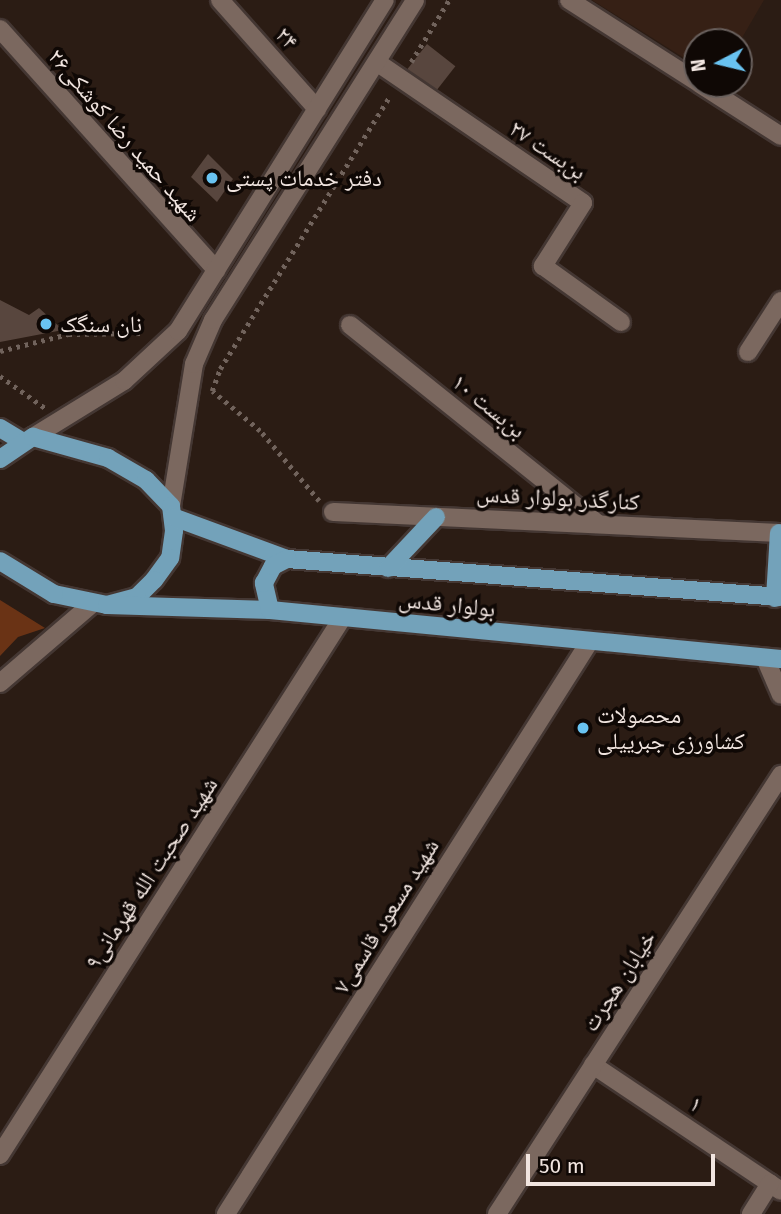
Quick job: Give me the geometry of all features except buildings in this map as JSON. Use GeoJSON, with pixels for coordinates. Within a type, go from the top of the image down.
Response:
{"type":"FeatureCollection","features":[{"type":"Feature","properties":{"kind":"main road"},"geometry":{"type":"LineString","coordinates":[[0,428],[28,440],[108,458],[146,480],[172,511],[170,558],[154,580],[137,597],[99,604]]}},
{"type":"Feature","properties":{"kind":"main road"},"geometry":{"type":"LineString","coordinates":[[0,459],[28,440]]}},
{"type":"Feature","properties":{"kind":"main road","name":"بولوار قدس"},"geometry":{"type":"LineString","coordinates":[[172,511],[287,559],[778,597]]}},
{"type":"Feature","properties":{"kind":"main road"},"geometry":{"type":"LineString","coordinates":[[388,568],[436,517]]}},
{"type":"Feature","properties":{"kind":"main road"},"geometry":{"type":"LineString","coordinates":[[778,597],[780,533]]}},
{"type":"Feature","properties":{"kind":"main road"},"geometry":{"type":"LineString","coordinates":[[270,610],[264,583],[273,566],[287,559]]}},
{"type":"Feature","properties":{"kind":"main road","name":"بولوار قدس"},"geometry":{"type":"LineString","coordinates":[[0,561],[54,594],[99,604],[270,610],[588,644],[773,659]]}},
{"type":"Feature","properties":{"kind":"street","name":"۲۴"},"geometry":{"type":"LineString","coordinates":[[220,0],[317,109]]}},
{"type":"Feature","properties":{"kind":"street"},"geometry":{"type":"LineString","coordinates":[[28,440],[124,381],[178,331],[385,0]]}},
{"type":"Feature","properties":{"kind":"street"},"geometry":{"type":"LineString","coordinates":[[172,511],[194,364],[213,320],[379,63],[415,0]]}},
{"type":"Feature","properties":{"kind":"street"},"geometry":{"type":"LineString","coordinates":[[569,0],[683,73]]}},
{"type":"Feature","properties":{"kind":"street","name":"شهید حمید رضا کوشکی۲۶"},"geometry":{"type":"LineString","coordinates":[[0,29],[216,270]]}},
{"type":"Feature","properties":{"kind":"street","name":"بن‌بست ۲۷"},"geometry":{"type":"LineString","coordinates":[[379,63],[583,204],[543,266],[621,323]]}},
{"type":"Feature","properties":{"kind":"street"},"geometry":{"type":"LineString","coordinates":[[722,98],[781,136]]}},
{"type":"Feature","properties":{"kind":"street"},"geometry":{"type":"LineString","coordinates":[[748,352],[781,301]]}},
{"type":"Feature","properties":{"kind":"street","name":"بن‌بست ۱۰"},"geometry":{"type":"LineString","coordinates":[[350,326],[598,524]]}},
{"type":"Feature","properties":{"kind":"street","name":"کنارگذر بولوار قدس"},"geometry":{"type":"LineString","coordinates":[[333,512],[780,533]]}},
{"type":"Feature","properties":{"kind":"street"},"geometry":{"type":"LineString","coordinates":[[0,682],[99,604]]}},
{"type":"Feature","properties":{"kind":"street","name":"شهید صحبت الله قهرمانی۹"},"geometry":{"type":"LineString","coordinates":[[0,1155],[343,617]]}},
{"type":"Feature","properties":{"kind":"street","name":"شهید مسعود قاسمی۷"},"geometry":{"type":"LineString","coordinates":[[226,1214],[588,644]]}},
{"type":"Feature","properties":{"kind":"street"},"geometry":{"type":"LineString","coordinates":[[773,659],[781,695]]}},
{"type":"Feature","properties":{"kind":"street","name":"خیابان هجرت"},"geometry":{"type":"LineString","coordinates":[[498,1214],[781,775]]}},
{"type":"Feature","properties":{"kind":"street","name":"۱"},"geometry":{"type":"LineString","coordinates":[[593,1065],[776,1187],[751,1214]]}},
{"type":"Feature","properties":{"kind":"path"},"geometry":{"type":"LineString","coordinates":[[333,512],[260,431],[212,391],[220,369],[449,0]]}},
{"type":"Feature","properties":{"kind":"path"},"geometry":{"type":"LineString","coordinates":[[0,351],[68,334],[151,333]]}},
{"type":"Feature","properties":{"kind":"path"},"geometry":{"type":"LineString","coordinates":[[0,376],[62,419]]}},
{"type":"Feature","properties":{"kind":"shaded area"},"geometry":{"type":"Polygon","coordinates":[[[592,0],[764,0],[748,28],[683,28],[683,57],[592,0]]]}},
{"type":"Feature","properties":{"kind":"shaded area"},"geometry":{"type":"Polygon","coordinates":[[[0,600],[45,628],[18,637],[0,656],[0,600]]]}},
{"type":"Feature","properties":{"kind":"place","name":"دفتر خدمات پستی"},"geometry":{"type":"Point","coordinates":[212,178]}},
{"type":"Feature","properties":{"kind":"place","name":"نان سنگک"},"geometry":{"type":"Point","coordinates":[46,324]}},
{"type":"Feature","properties":{"kind":"place","name":"محصولات کشاورزی جبرییلی"},"geometry":{"type":"Point","coordinates":[583,728]}}]}
